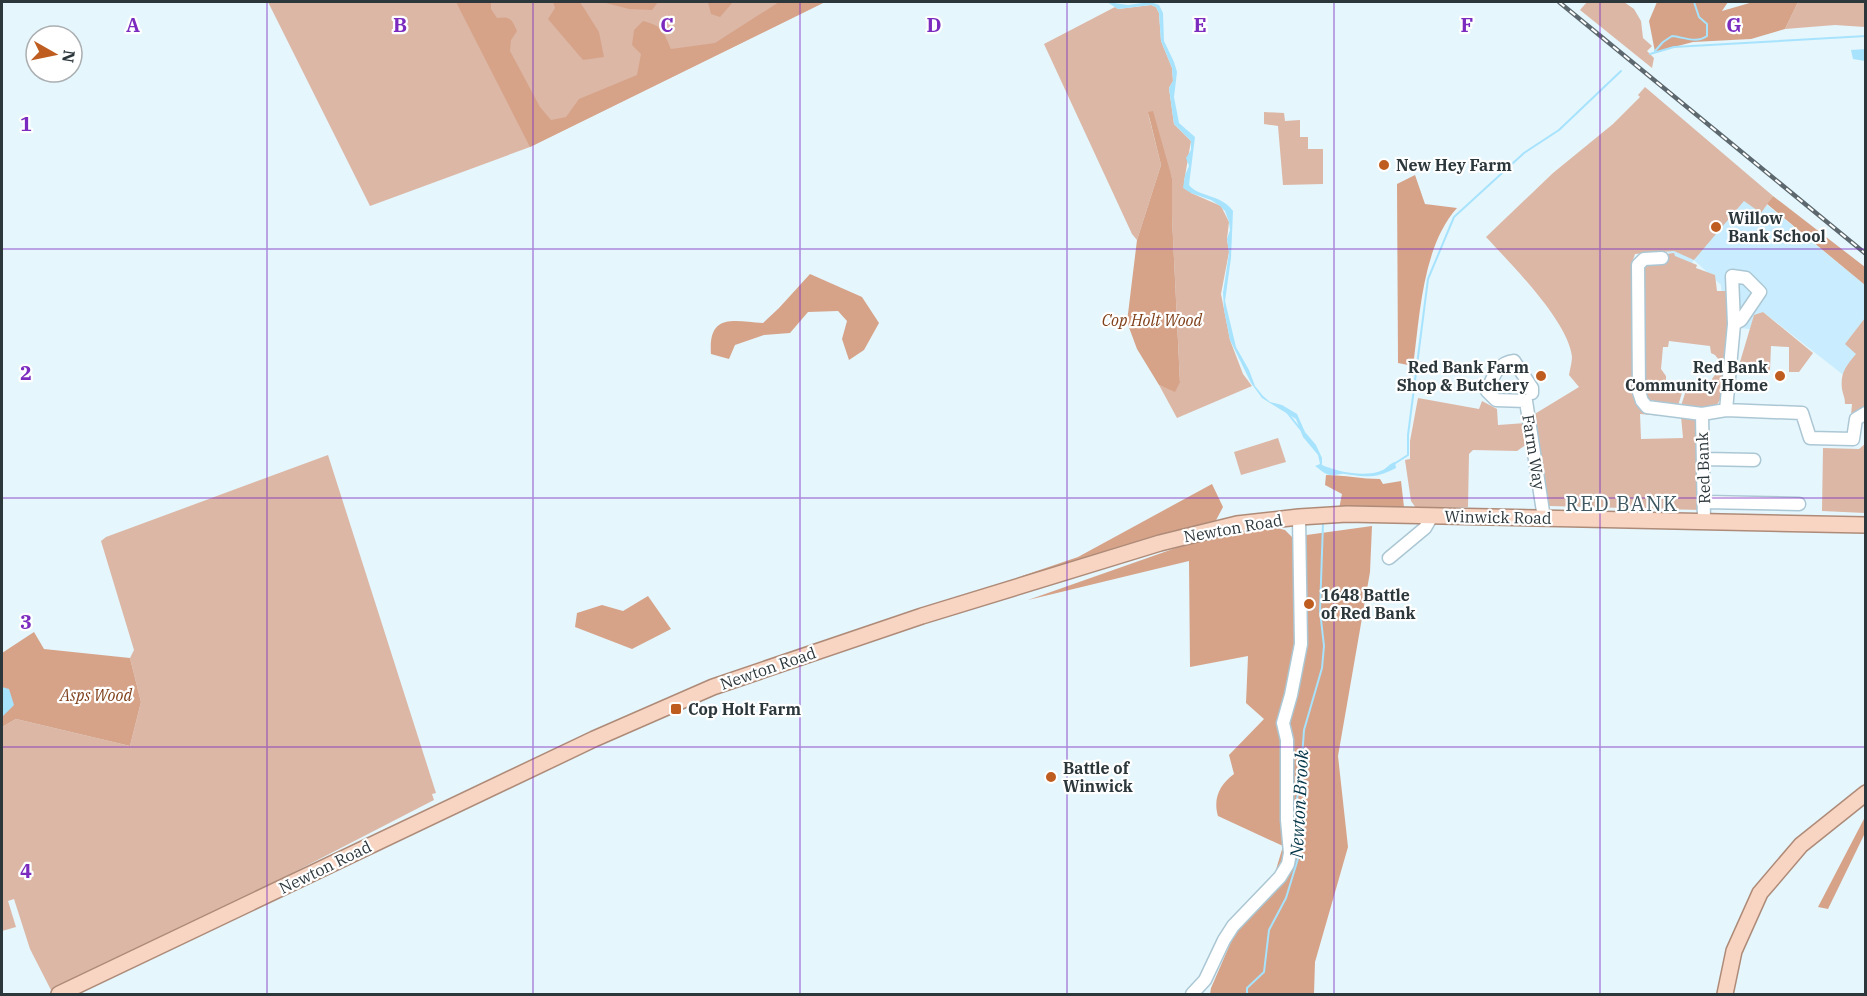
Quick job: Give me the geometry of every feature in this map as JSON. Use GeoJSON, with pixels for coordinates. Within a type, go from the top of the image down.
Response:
{"type":"FeatureCollection","features":[{"type":"Feature","properties":{"kind":"main road","name":"Winwick Road"},"geometry":{"type":"LineString","coordinates":[[1347,514],[1866,525]]}},
{"type":"Feature","properties":{"kind":"main road","name":"Newton Road"},"geometry":{"type":"LineString","coordinates":[[59,994],[594,738],[713,687],[922,616],[1160,543],[1236,524],[1347,514]]}},
{"type":"Feature","properties":{"kind":"main road"},"geometry":{"type":"LineString","coordinates":[[1725,994],[1734,951],[1761,893],[1802,845],[1866,793]]}},
{"type":"Feature","properties":{"kind":"street"},"geometry":{"type":"LineString","coordinates":[[1662,258],[1644,260],[1638,265],[1639,392],[1647,407],[1702,414],[1726,410],[1802,413],[1810,438],[1853,439],[1856,419],[1866,413]]}},
{"type":"Feature","properties":{"kind":"street"},"geometry":{"type":"LineString","coordinates":[[1726,410],[1734,324]]}},
{"type":"Feature","properties":{"kind":"street","name":"Farm Way"},"geometry":{"type":"LineString","coordinates":[[1533,393],[1514,361],[1500,365],[1487,392],[1496,400],[1526,401],[1544,518]]}},
{"type":"Feature","properties":{"kind":"street","name":"Red Bank"},"geometry":{"type":"LineString","coordinates":[[1702,414],[1704,521]]}},
{"type":"Feature","properties":{"kind":"street"},"geometry":{"type":"LineString","coordinates":[[1704,459],[1754,460]]}},
{"type":"Feature","properties":{"kind":"street"},"geometry":{"type":"LineString","coordinates":[[1705,502],[1798,504]]}},
{"type":"Feature","properties":{"kind":"street"},"geometry":{"type":"LineString","coordinates":[[1389,558],[1425,528],[1432,516]]}},
{"type":"Feature","properties":{"kind":"street"},"geometry":{"type":"LineString","coordinates":[[1192,994],[1205,980],[1233,926],[1280,877],[1288,864],[1290,853],[1287,820],[1287,740],[1283,723],[1301,644],[1299,517]]}},
{"type":"Feature","properties":{"kind":"shaded area"},"geometry":{"type":"Polygon","coordinates":[[[268,2],[825,2],[530,147],[370,206],[268,2]]]}},
{"type":"Feature","properties":{"kind":"shaded area"},"geometry":{"type":"Polygon","coordinates":[[[1107,2],[1128,5],[1150,2],[1159,5],[1163,13],[1164,41],[1177,72],[1174,97],[1179,123],[1195,137],[1189,185],[1198,192],[1222,201],[1233,211],[1231,258],[1225,301],[1236,347],[1255,386],[1270,402],[1282,405],[1297,414],[1305,432],[1316,445],[1322,458],[1322,465],[1360,474],[1383,470],[1395,462],[1396,468],[1371,476],[1325,473],[1315,466],[1320,464],[1318,455],[1303,437],[1296,419],[1262,398],[1251,383],[1230,340],[1224,310],[1223,293],[1229,253],[1227,239],[1230,230],[1229,222],[1225,211],[1220,206],[1183,188],[1189,166],[1186,158],[1191,150],[1191,141],[1174,124],[1169,88],[1173,81],[1172,68],[1161,41],[1159,13],[1156,7],[1151,5],[1118,9],[1107,2]]]}},
{"type":"Feature","properties":{"kind":"shaded area"},"geometry":{"type":"Polygon","coordinates":[[[1587,2],[1624,2],[1634,9],[1641,21],[1643,38],[1652,46],[1647,51],[1654,58],[1652,68],[1580,10],[1587,2]]]}},
{"type":"Feature","properties":{"kind":"shaded area"},"geometry":{"type":"Polygon","coordinates":[[[1798,2],[1865,2],[1865,27],[1835,25],[1785,29],[1798,2]]]}},
{"type":"Feature","properties":{"kind":"shaded area"},"geometry":{"type":"Polygon","coordinates":[[[1151,5],[1156,7],[1159,13],[1161,41],[1172,68],[1173,81],[1169,88],[1174,124],[1191,141],[1184,182],[1191,193],[1221,206],[1229,222],[1227,239],[1229,252],[1221,294],[1230,340],[1243,374],[1252,386],[1177,418],[1159,385],[1175,391],[1180,383],[1172,178],[1148,113],[1161,165],[1137,240],[1132,234],[1044,44],[1115,7],[1118,9],[1151,5]]]}},
{"type":"Feature","properties":{"kind":"shaded area"},"geometry":{"type":"Polygon","coordinates":[[[1865,49],[1865,61],[1853,59],[1851,50],[1865,49]]]}},
{"type":"Feature","properties":{"kind":"shaded area"},"geometry":{"type":"Polygon","coordinates":[[[1645,87],[1773,196],[1761,213],[1744,201],[1694,260],[1674,251],[1635,254],[1631,266],[1636,396],[1676,417],[1640,414],[1641,439],[1683,438],[1681,416],[1696,418],[1698,421],[1700,510],[1550,506],[1547,505],[1533,415],[1579,387],[1569,375],[1572,357],[1561,327],[1550,311],[1523,277],[1486,237],[1553,173],[1613,124],[1640,97],[1638,95],[1645,87]]]}},
{"type":"Feature","properties":{"kind":"shaded area"},"geometry":{"type":"Polygon","coordinates":[[[1264,112],[1284,113],[1285,121],[1300,120],[1300,137],[1308,137],[1308,149],[1323,149],[1323,184],[1283,185],[1278,126],[1264,124],[1264,112]]]}},
{"type":"Feature","properties":{"kind":"shaded area","name":"Willow Bank School"},"geometry":{"type":"Polygon","coordinates":[[[1577,176],[1755,195],[1865,285],[1865,392],[1763,312],[1754,316],[1750,329],[1725,327],[1721,285],[1694,260],[1688,269],[1577,176]]]}},
{"type":"Feature","properties":{"kind":"shaded area"},"geometry":{"type":"Polygon","coordinates":[[[1674,253],[1675,256],[1697,265],[1696,268],[1715,275],[1717,291],[1726,291],[1729,297],[1727,362],[1719,360],[1711,353],[1710,346],[1669,341],[1668,347],[1663,347],[1661,369],[1666,376],[1666,381],[1685,383],[1677,409],[1653,404],[1644,392],[1639,376],[1635,312],[1636,258],[1674,253]]]}},
{"type":"Feature","properties":{"kind":"shaded area"},"geometry":{"type":"Polygon","coordinates":[[[1763,312],[1813,353],[1799,372],[1789,372],[1789,347],[1771,346],[1770,370],[1766,374],[1761,374],[1761,363],[1740,362],[1754,315],[1763,312]]]}},
{"type":"Feature","properties":{"kind":"shaded area"},"geometry":{"type":"Polygon","coordinates":[[[1865,318],[1865,417],[1851,415],[1852,404],[1845,404],[1842,378],[1844,370],[1856,354],[1845,344],[1865,318]]]}},
{"type":"Feature","properties":{"kind":"shaded area"},"geometry":{"type":"Polygon","coordinates":[[[1719,369],[1725,370],[1724,386],[1717,405],[1713,409],[1680,409],[1688,384],[1711,385],[1719,369]]]}},
{"type":"Feature","properties":{"kind":"shaded area"},"geometry":{"type":"Polygon","coordinates":[[[1418,398],[1479,409],[1482,401],[1497,409],[1498,425],[1527,423],[1530,442],[1517,451],[1473,450],[1469,454],[1468,507],[1416,508],[1411,501],[1405,460],[1410,459],[1410,441],[1418,398]]]}},
{"type":"Feature","properties":{"kind":"shaded area"},"geometry":{"type":"Polygon","coordinates":[[[1278,438],[1286,462],[1241,475],[1234,452],[1278,438]]]}},
{"type":"Feature","properties":{"kind":"shaded area"},"geometry":{"type":"Polygon","coordinates":[[[1865,444],[1865,513],[1822,511],[1823,448],[1859,449],[1865,444]]]}},
{"type":"Feature","properties":{"kind":"shaded area"},"geometry":{"type":"Polygon","coordinates":[[[328,455],[436,793],[432,794],[434,800],[57,994],[53,994],[30,949],[14,899],[8,901],[16,927],[2,931],[2,727],[16,719],[130,746],[141,702],[130,658],[134,650],[101,541],[106,537],[328,455]]]}},
{"type":"Feature","properties":{"kind":"shaded area"},"geometry":{"type":"Polygon","coordinates":[[[2,687],[9,689],[14,705],[2,717],[2,687]]]}},
{"type":"Feature","properties":{"kind":"green space"},"geometry":{"type":"Polygon","coordinates":[[[456,2],[491,2],[491,9],[497,18],[508,18],[512,21],[517,31],[511,40],[510,51],[540,107],[551,120],[566,117],[579,99],[637,75],[641,54],[632,45],[634,30],[643,21],[662,30],[671,49],[715,43],[779,2],[825,2],[530,147],[456,2]]]}},
{"type":"Feature","properties":{"kind":"green space"},"geometry":{"type":"Polygon","coordinates":[[[553,2],[580,2],[599,32],[604,57],[583,60],[548,19],[555,8],[553,2]]]}},
{"type":"Feature","properties":{"kind":"green space"},"geometry":{"type":"Polygon","coordinates":[[[602,2],[658,2],[652,10],[629,9],[602,2]]]}},
{"type":"Feature","properties":{"kind":"green space"},"geometry":{"type":"Polygon","coordinates":[[[708,2],[733,2],[720,17],[711,14],[708,2]]]}},
{"type":"Feature","properties":{"kind":"green space"},"geometry":{"type":"Polygon","coordinates":[[[1657,2],[1728,2],[1722,11],[1753,2],[1798,2],[1785,29],[1751,39],[1693,42],[1655,52],[1649,21],[1657,2]]]}},
{"type":"Feature","properties":{"kind":"green space","name":"Cop Holt Wood"},"geometry":{"type":"Polygon","coordinates":[[[1153,111],[1172,178],[1180,383],[1175,392],[1159,385],[1137,349],[1127,322],[1137,240],[1161,165],[1148,112],[1153,111]]]}},
{"type":"Feature","properties":{"kind":"green space"},"geometry":{"type":"Polygon","coordinates":[[[1415,175],[1425,204],[1457,208],[1445,224],[1436,242],[1424,283],[1413,366],[1398,363],[1397,184],[1415,175]]]}},
{"type":"Feature","properties":{"kind":"green space"},"geometry":{"type":"Polygon","coordinates":[[[1773,196],[1865,267],[1865,285],[1767,204],[1773,196]]]}},
{"type":"Feature","properties":{"kind":"green space"},"geometry":{"type":"Polygon","coordinates":[[[810,274],[862,297],[879,323],[864,350],[849,360],[842,339],[847,321],[838,311],[808,312],[790,333],[764,335],[735,345],[729,359],[711,354],[711,341],[718,326],[733,321],[763,323],[810,274]]]}},
{"type":"Feature","properties":{"kind":"green space"},"geometry":{"type":"Polygon","coordinates":[[[1326,475],[1380,479],[1383,484],[1401,481],[1404,507],[1339,509],[1342,494],[1325,485],[1326,475]]]}},
{"type":"Feature","properties":{"kind":"green space"},"geometry":{"type":"Polygon","coordinates":[[[1212,484],[1223,507],[1214,524],[1023,580],[1022,576],[1078,557],[1212,484]]]}},
{"type":"Feature","properties":{"kind":"green space"},"geometry":{"type":"Polygon","coordinates":[[[1372,526],[1370,572],[1338,756],[1348,847],[1315,962],[1314,994],[1210,994],[1231,942],[1246,913],[1270,890],[1283,846],[1218,816],[1216,804],[1218,793],[1224,783],[1234,774],[1229,755],[1264,719],[1246,703],[1248,656],[1190,667],[1189,561],[1028,600],[1207,537],[1277,528],[1285,530],[1292,537],[1372,526]]]}},
{"type":"Feature","properties":{"kind":"green space"},"geometry":{"type":"Polygon","coordinates":[[[648,596],[671,629],[632,649],[575,627],[577,613],[602,605],[623,611],[648,596]]]}},
{"type":"Feature","properties":{"kind":"green space","name":"Asps Wood"},"geometry":{"type":"Polygon","coordinates":[[[34,632],[44,649],[130,658],[141,702],[130,746],[16,719],[2,727],[2,653],[34,632]]]}},
{"type":"Feature","properties":{"kind":"green space"},"geometry":{"type":"Polygon","coordinates":[[[1865,817],[1865,833],[1828,909],[1818,907],[1865,817]]]}},
{"type":"Feature","properties":{"kind":"waterway"},"geometry":{"type":"LineString","coordinates":[[1655,51],[1672,36],[1694,40],[1707,36],[1707,24],[1699,17],[1694,2]]}},
{"type":"Feature","properties":{"kind":"waterway","name":"Newton Brook"},"geometry":{"type":"LineString","coordinates":[[1650,54],[1674,47],[1866,36]]}},
{"type":"Feature","properties":{"kind":"waterway","name":"Newton Brook"},"geometry":{"type":"LineString","coordinates":[[1394,464],[1408,455],[1408,435],[1428,279],[1454,217],[1524,153],[1559,130],[1621,71]]}},
{"type":"Feature","properties":{"kind":"waterway","name":"Newton Brook"},"geometry":{"type":"LineString","coordinates":[[1286,411],[1301,430]]}},
{"type":"Feature","properties":{"kind":"waterway","name":"Newton Brook"},"geometry":{"type":"LineString","coordinates":[[1247,994],[1247,988],[1264,972],[1269,930],[1286,898],[1300,852],[1294,820],[1304,730],[1322,668],[1324,646],[1320,611],[1323,523]]}},
{"type":"Feature","properties":{"kind":"railway"},"geometry":{"type":"LineString","coordinates":[[1559,2],[1866,254]]}},
{"type":"Feature","properties":{"kind":"place","name":"New Hey Farm"},"geometry":{"type":"Point","coordinates":[1384,165]}},
{"type":"Feature","properties":{"kind":"place","name":"Willow Bank School"},"geometry":{"type":"Point","coordinates":[1716,227]}},
{"type":"Feature","properties":{"kind":"place","name":"Red Bank Farm Shop & Butchery"},"geometry":{"type":"Point","coordinates":[1541,376]}},
{"type":"Feature","properties":{"kind":"place","name":"Red Bank Community Home"},"geometry":{"type":"Point","coordinates":[1780,376]}},
{"type":"Feature","properties":{"kind":"place","name":"1648 Battle of Red Bank"},"geometry":{"type":"Point","coordinates":[1309,604]}},
{"type":"Feature","properties":{"kind":"place","name":"Cop Holt Farm"},"geometry":{"type":"Point","coordinates":[676,709]}},
{"type":"Feature","properties":{"kind":"place","name":"Battle of Winwick"},"geometry":{"type":"Point","coordinates":[1051,777]}},
{"type":"Feature","properties":{"kind":"district","name":"RED BANK"},"geometry":{"type":"Point","coordinates":[1622,503]}}]}
